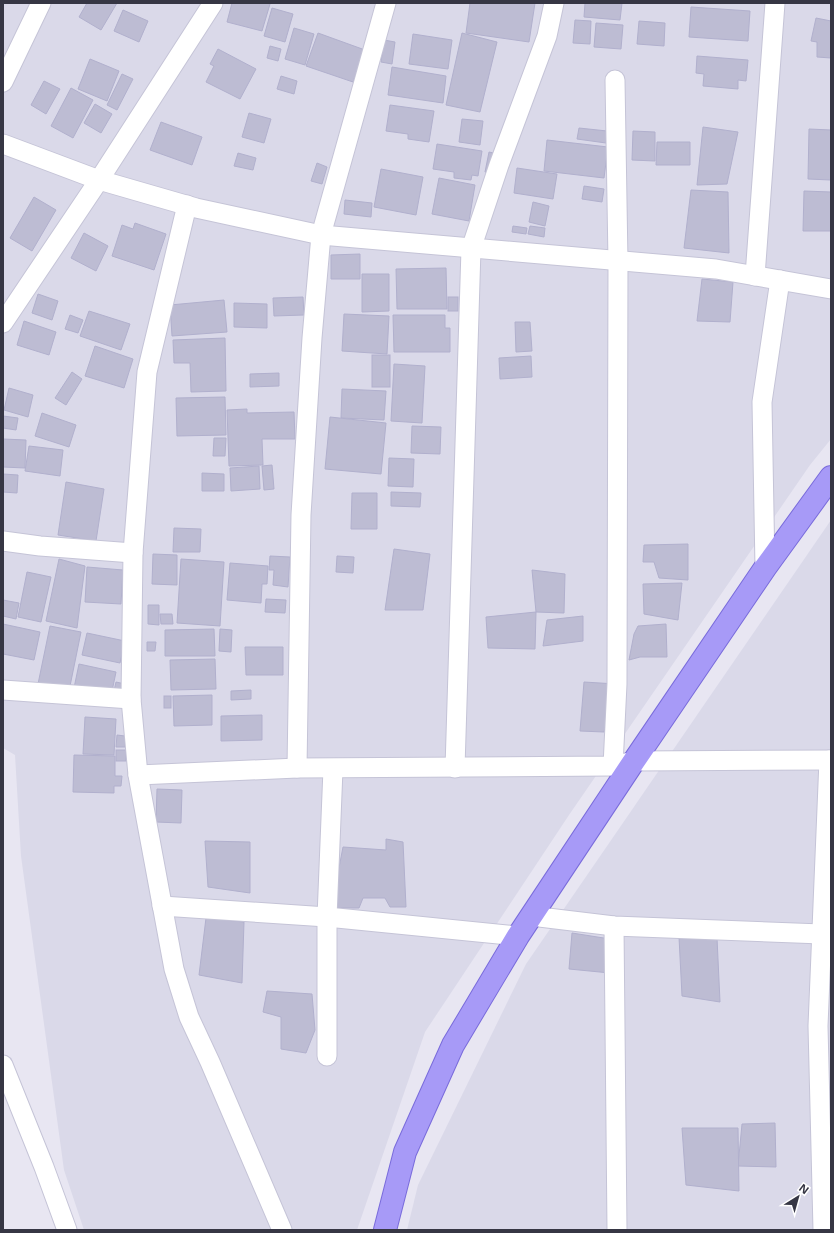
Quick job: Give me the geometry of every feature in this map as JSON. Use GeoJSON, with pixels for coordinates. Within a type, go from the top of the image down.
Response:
{"type":"FeatureCollection","features":[{"type":"Feature","properties":{"kind":"main road"},"geometry":{"type":"LineString","coordinates":[[385,1230],[405,1152],[411,1137],[453,1046],[518,936],[634,761],[765,568],[831,477]]}},
{"type":"Feature","properties":{"kind":"street"},"geometry":{"type":"LineString","coordinates":[[3,82],[41,3]]}},
{"type":"Feature","properties":{"kind":"street"},"geometry":{"type":"LineString","coordinates":[[3,323],[99,180],[213,3]]}},
{"type":"Feature","properties":{"kind":"street"},"geometry":{"type":"LineString","coordinates":[[297,768],[301,515],[312,338],[321,235],[386,3]]}},
{"type":"Feature","properties":{"kind":"street"},"geometry":{"type":"LineString","coordinates":[[455,768],[471,248],[499,165],[547,36],[554,3]]}},
{"type":"Feature","properties":{"kind":"street"},"geometry":{"type":"LineString","coordinates":[[755,276],[775,3]]}},
{"type":"Feature","properties":{"kind":"street"},"geometry":{"type":"LineString","coordinates":[[612,766],[618,684],[618,261],[615,80]]}},
{"type":"Feature","properties":{"kind":"street"},"geometry":{"type":"LineString","coordinates":[[3,144],[99,180],[187,206],[321,235],[716,269],[831,289]]}},
{"type":"Feature","properties":{"kind":"street"},"geometry":{"type":"LineString","coordinates":[[187,206],[147,372],[133,553],[131,699],[138,776],[174,969],[189,1017],[210,1062],[282,1230]]}},
{"type":"Feature","properties":{"kind":"street"},"geometry":{"type":"LineString","coordinates":[[765,568],[762,402],[780,280]]}},
{"type":"Feature","properties":{"kind":"street"},"geometry":{"type":"LineString","coordinates":[[3,541],[40,546],[133,553]]}},
{"type":"Feature","properties":{"kind":"street"},"geometry":{"type":"LineString","coordinates":[[3,690],[131,699]]}},
{"type":"Feature","properties":{"kind":"street"},"geometry":{"type":"LineString","coordinates":[[138,776],[297,768],[333,769],[612,766],[634,761],[830,760],[818,1026],[826,1120],[826,1189],[823,1230]]}},
{"type":"Feature","properties":{"kind":"street"},"geometry":{"type":"LineString","coordinates":[[327,1056],[327,917],[333,769]]}},
{"type":"Feature","properties":{"kind":"street"},"geometry":{"type":"LineString","coordinates":[[162,906],[327,917],[518,936]]}},
{"type":"Feature","properties":{"kind":"street"},"geometry":{"type":"LineString","coordinates":[[531,916],[614,926],[822,934]]}},
{"type":"Feature","properties":{"kind":"street"},"geometry":{"type":"LineString","coordinates":[[614,926],[618,1230]]}},
{"type":"Feature","properties":{"kind":"street"},"geometry":{"type":"LineString","coordinates":[[3,1066],[44,1167],[67,1230]]}},
{"type":"Feature","properties":{"kind":"shaded area"},"geometry":{"type":"Polygon","coordinates":[[[3,3],[831,3],[831,439],[810,465],[569,815],[425,1032],[357,1230],[84,1230],[64,1170],[21,856],[15,755],[3,748],[3,3]]]}},
{"type":"Feature","properties":{"kind":"shaded area"},"geometry":{"type":"Polygon","coordinates":[[[831,520],[831,1230],[407,1230],[418,1185],[526,964],[831,520]]]}},
{"type":"Feature","properties":{"kind":"building"},"geometry":{"type":"Polygon","coordinates":[[[87,3],[117,3],[101,30],[79,17],[87,3]]]}},
{"type":"Feature","properties":{"kind":"building"},"geometry":{"type":"Polygon","coordinates":[[[232,3],[270,4],[262,31],[227,22],[232,3]]]}},
{"type":"Feature","properties":{"kind":"building"},"geometry":{"type":"Polygon","coordinates":[[[470,3],[535,3],[529,42],[466,33],[470,3]]]}},
{"type":"Feature","properties":{"kind":"building"},"geometry":{"type":"Polygon","coordinates":[[[585,3],[622,3],[620,20],[584,17],[585,3]]]}},
{"type":"Feature","properties":{"kind":"building"},"geometry":{"type":"Polygon","coordinates":[[[691,7],[750,11],[748,41],[689,37],[691,7]]]}},
{"type":"Feature","properties":{"kind":"building"},"geometry":{"type":"Polygon","coordinates":[[[272,8],[293,14],[285,42],[264,36],[272,8]]]}},
{"type":"Feature","properties":{"kind":"building"},"geometry":{"type":"Polygon","coordinates":[[[123,10],[148,21],[139,42],[114,31],[123,10]]]}},
{"type":"Feature","properties":{"kind":"building"},"geometry":{"type":"Polygon","coordinates":[[[816,18],[831,21],[831,58],[817,57],[817,42],[811,41],[816,18]]]}},
{"type":"Feature","properties":{"kind":"building"},"geometry":{"type":"Polygon","coordinates":[[[575,20],[591,21],[590,44],[573,43],[575,20]]]}},
{"type":"Feature","properties":{"kind":"building"},"geometry":{"type":"Polygon","coordinates":[[[639,21],[665,23],[664,46],[637,44],[639,21]]]}},
{"type":"Feature","properties":{"kind":"building"},"geometry":{"type":"Polygon","coordinates":[[[596,23],[623,25],[621,49],[594,47],[596,23]]]}},
{"type":"Feature","properties":{"kind":"building"},"geometry":{"type":"Polygon","coordinates":[[[294,28],[314,34],[305,65],[285,59],[294,28]]]}},
{"type":"Feature","properties":{"kind":"building"},"geometry":{"type":"Polygon","coordinates":[[[318,33],[365,50],[353,82],[306,66],[318,33]]]}},
{"type":"Feature","properties":{"kind":"building"},"geometry":{"type":"Polygon","coordinates":[[[462,33],[497,42],[480,112],[446,105],[462,33]]]}},
{"type":"Feature","properties":{"kind":"building"},"geometry":{"type":"Polygon","coordinates":[[[413,34],[452,40],[448,69],[409,64],[413,34]]]}},
{"type":"Feature","properties":{"kind":"building"},"geometry":{"type":"Polygon","coordinates":[[[384,40],[395,42],[392,64],[381,62],[384,40]]]}},
{"type":"Feature","properties":{"kind":"building"},"geometry":{"type":"Polygon","coordinates":[[[270,46],[281,49],[278,61],[267,58],[270,46]]]}},
{"type":"Feature","properties":{"kind":"building"},"geometry":{"type":"Polygon","coordinates":[[[218,49],[256,69],[240,99],[206,82],[214,66],[210,64],[218,49]]]}},
{"type":"Feature","properties":{"kind":"building"},"geometry":{"type":"Polygon","coordinates":[[[697,56],[748,60],[746,81],[738,80],[738,89],[703,86],[704,74],[696,73],[697,56]]]}},
{"type":"Feature","properties":{"kind":"building"},"geometry":{"type":"Polygon","coordinates":[[[90,59],[119,71],[107,101],[78,89],[90,59]]]}},
{"type":"Feature","properties":{"kind":"building"},"geometry":{"type":"Polygon","coordinates":[[[392,67],[446,76],[443,103],[388,95],[392,67]]]}},
{"type":"Feature","properties":{"kind":"building"},"geometry":{"type":"Polygon","coordinates":[[[122,74],[133,79],[117,110],[107,105],[122,74]]]}},
{"type":"Feature","properties":{"kind":"building"},"geometry":{"type":"Polygon","coordinates":[[[281,76],[297,81],[294,94],[277,89],[281,76]]]}},
{"type":"Feature","properties":{"kind":"building"},"geometry":{"type":"Polygon","coordinates":[[[44,81],[60,89],[46,114],[31,105],[44,81]]]}},
{"type":"Feature","properties":{"kind":"building"},"geometry":{"type":"Polygon","coordinates":[[[71,88],[93,100],[73,138],[51,126],[71,88]]]}},
{"type":"Feature","properties":{"kind":"building"},"geometry":{"type":"Polygon","coordinates":[[[95,104],[112,114],[101,133],[84,123],[95,104]]]}},
{"type":"Feature","properties":{"kind":"building"},"geometry":{"type":"Polygon","coordinates":[[[390,105],[434,111],[429,142],[408,139],[408,134],[386,131],[390,105]]]}},
{"type":"Feature","properties":{"kind":"building"},"geometry":{"type":"Polygon","coordinates":[[[249,113],[271,119],[264,143],[242,137],[249,113]]]}},
{"type":"Feature","properties":{"kind":"building"},"geometry":{"type":"Polygon","coordinates":[[[462,119],[483,121],[480,145],[459,142],[462,119]]]}},
{"type":"Feature","properties":{"kind":"building"},"geometry":{"type":"Polygon","coordinates":[[[161,122],[202,137],[192,165],[150,150],[161,122]]]}},
{"type":"Feature","properties":{"kind":"building"},"geometry":{"type":"Polygon","coordinates":[[[703,127],[738,132],[727,184],[697,185],[703,127]]]}},
{"type":"Feature","properties":{"kind":"building"},"geometry":{"type":"Polygon","coordinates":[[[579,128],[607,131],[606,143],[577,139],[579,128]]]}},
{"type":"Feature","properties":{"kind":"building"},"geometry":{"type":"Polygon","coordinates":[[[809,129],[831,130],[831,180],[808,179],[809,129]]]}},
{"type":"Feature","properties":{"kind":"building"},"geometry":{"type":"Polygon","coordinates":[[[633,131],[655,132],[655,161],[632,160],[633,131]]]}},
{"type":"Feature","properties":{"kind":"building"},"geometry":{"type":"Polygon","coordinates":[[[547,140],[608,147],[604,178],[544,171],[547,140]]]}},
{"type":"Feature","properties":{"kind":"building"},"geometry":{"type":"Polygon","coordinates":[[[657,142],[690,142],[690,165],[656,165],[657,142]]]}},
{"type":"Feature","properties":{"kind":"building"},"geometry":{"type":"Polygon","coordinates":[[[437,144],[482,151],[478,176],[472,175],[471,180],[454,178],[454,172],[433,169],[437,144]]]}},
{"type":"Feature","properties":{"kind":"building"},"geometry":{"type":"Polygon","coordinates":[[[489,152],[498,154],[494,174],[485,172],[489,152]]]}},
{"type":"Feature","properties":{"kind":"building"},"geometry":{"type":"Polygon","coordinates":[[[238,153],[256,158],[253,170],[234,166],[238,153]]]}},
{"type":"Feature","properties":{"kind":"building"},"geometry":{"type":"Polygon","coordinates":[[[317,163],[327,167],[322,184],[311,181],[317,163]]]}},
{"type":"Feature","properties":{"kind":"building"},"geometry":{"type":"Polygon","coordinates":[[[517,168],[557,174],[553,199],[514,193],[517,168]]]}},
{"type":"Feature","properties":{"kind":"building"},"geometry":{"type":"Polygon","coordinates":[[[381,169],[423,177],[416,215],[374,207],[381,169]]]}},
{"type":"Feature","properties":{"kind":"building"},"geometry":{"type":"Polygon","coordinates":[[[439,178],[475,185],[469,221],[432,214],[439,178]]]}},
{"type":"Feature","properties":{"kind":"building"},"geometry":{"type":"Polygon","coordinates":[[[584,186],[604,189],[602,202],[582,199],[584,186]]]}},
{"type":"Feature","properties":{"kind":"building"},"geometry":{"type":"Polygon","coordinates":[[[691,190],[728,192],[729,253],[684,248],[691,190]]]}},
{"type":"Feature","properties":{"kind":"building"},"geometry":{"type":"Polygon","coordinates":[[[804,191],[831,192],[831,231],[803,231],[804,191]]]}},
{"type":"Feature","properties":{"kind":"building"},"geometry":{"type":"Polygon","coordinates":[[[34,197],[56,210],[32,251],[10,238],[34,197]]]}},
{"type":"Feature","properties":{"kind":"building"},"geometry":{"type":"Polygon","coordinates":[[[345,200],[372,203],[371,217],[344,214],[345,200]]]}},
{"type":"Feature","properties":{"kind":"building"},"geometry":{"type":"Polygon","coordinates":[[[533,202],[549,206],[545,226],[529,222],[533,202]]]}},
{"type":"Feature","properties":{"kind":"building"},"geometry":{"type":"Polygon","coordinates":[[[135,223],[166,234],[154,270],[112,256],[122,225],[133,229],[135,223]]]}},
{"type":"Feature","properties":{"kind":"building"},"geometry":{"type":"Polygon","coordinates":[[[513,226],[527,228],[526,234],[512,232],[513,226]]]}},
{"type":"Feature","properties":{"kind":"building"},"geometry":{"type":"Polygon","coordinates":[[[530,226],[545,228],[544,237],[528,234],[530,226]]]}},
{"type":"Feature","properties":{"kind":"building"},"geometry":{"type":"Polygon","coordinates":[[[84,233],[108,246],[96,271],[71,258],[84,233]]]}},
{"type":"Feature","properties":{"kind":"building"},"geometry":{"type":"Polygon","coordinates":[[[360,254],[360,279],[331,279],[331,255],[360,254]]]}},
{"type":"Feature","properties":{"kind":"building"},"geometry":{"type":"Polygon","coordinates":[[[446,268],[447,309],[397,309],[396,269],[446,268]]]}},
{"type":"Feature","properties":{"kind":"building"},"geometry":{"type":"Polygon","coordinates":[[[362,274],[389,274],[389,311],[362,312],[362,274]]]}},
{"type":"Feature","properties":{"kind":"building"},"geometry":{"type":"Polygon","coordinates":[[[702,279],[733,282],[730,322],[697,321],[702,279]]]}},
{"type":"Feature","properties":{"kind":"building"},"geometry":{"type":"Polygon","coordinates":[[[38,294],[58,301],[52,320],[32,313],[38,294]]]}},
{"type":"Feature","properties":{"kind":"building"},"geometry":{"type":"Polygon","coordinates":[[[303,297],[304,315],[274,316],[273,298],[303,297]]]}},
{"type":"Feature","properties":{"kind":"building"},"geometry":{"type":"Polygon","coordinates":[[[448,297],[458,297],[458,311],[448,311],[448,297]]]}},
{"type":"Feature","properties":{"kind":"building"},"geometry":{"type":"Polygon","coordinates":[[[224,300],[227,332],[172,336],[170,305],[224,300]]]}},
{"type":"Feature","properties":{"kind":"building"},"geometry":{"type":"Polygon","coordinates":[[[234,303],[267,304],[267,328],[234,327],[234,303]]]}},
{"type":"Feature","properties":{"kind":"building"},"geometry":{"type":"Polygon","coordinates":[[[89,311],[130,324],[121,350],[80,336],[89,311]]]}},
{"type":"Feature","properties":{"kind":"building"},"geometry":{"type":"Polygon","coordinates":[[[344,314],[389,316],[387,354],[342,351],[344,314]]]}},
{"type":"Feature","properties":{"kind":"building"},"geometry":{"type":"Polygon","coordinates":[[[70,315],[83,320],[78,333],[65,329],[70,315]]]}},
{"type":"Feature","properties":{"kind":"building"},"geometry":{"type":"Polygon","coordinates":[[[393,315],[445,315],[445,328],[450,328],[450,352],[394,352],[393,315]]]}},
{"type":"Feature","properties":{"kind":"building"},"geometry":{"type":"Polygon","coordinates":[[[24,321],[56,332],[49,355],[17,345],[24,321]]]}},
{"type":"Feature","properties":{"kind":"building"},"geometry":{"type":"Polygon","coordinates":[[[515,322],[530,322],[532,351],[516,352],[515,322]]]}},
{"type":"Feature","properties":{"kind":"building"},"geometry":{"type":"Polygon","coordinates":[[[225,338],[226,391],[191,392],[190,363],[174,363],[173,340],[225,338]]]}},
{"type":"Feature","properties":{"kind":"building"},"geometry":{"type":"Polygon","coordinates":[[[95,346],[133,359],[124,388],[85,376],[95,346]]]}},
{"type":"Feature","properties":{"kind":"building"},"geometry":{"type":"Polygon","coordinates":[[[372,355],[390,355],[390,387],[372,387],[372,355]]]}},
{"type":"Feature","properties":{"kind":"building"},"geometry":{"type":"Polygon","coordinates":[[[531,356],[532,377],[500,379],[499,358],[531,356]]]}},
{"type":"Feature","properties":{"kind":"building"},"geometry":{"type":"Polygon","coordinates":[[[394,364],[425,366],[422,423],[391,421],[394,364]]]}},
{"type":"Feature","properties":{"kind":"building"},"geometry":{"type":"Polygon","coordinates":[[[72,372],[82,379],[66,405],[55,398],[72,372]]]}},
{"type":"Feature","properties":{"kind":"building"},"geometry":{"type":"Polygon","coordinates":[[[279,373],[279,386],[250,387],[250,374],[279,373]]]}},
{"type":"Feature","properties":{"kind":"building"},"geometry":{"type":"Polygon","coordinates":[[[9,388],[33,395],[28,417],[4,410],[9,388]]]}},
{"type":"Feature","properties":{"kind":"building"},"geometry":{"type":"Polygon","coordinates":[[[342,389],[386,391],[384,420],[341,418],[342,389]]]}},
{"type":"Feature","properties":{"kind":"building"},"geometry":{"type":"Polygon","coordinates":[[[225,397],[226,435],[177,436],[176,398],[225,397]]]}},
{"type":"Feature","properties":{"kind":"building"},"geometry":{"type":"Polygon","coordinates":[[[247,409],[247,413],[294,412],[295,439],[262,439],[263,465],[229,466],[227,410],[247,409]]]}},
{"type":"Feature","properties":{"kind":"building"},"geometry":{"type":"Polygon","coordinates":[[[42,413],[76,425],[69,447],[35,436],[42,413]]]}},
{"type":"Feature","properties":{"kind":"building"},"geometry":{"type":"Polygon","coordinates":[[[3,416],[18,418],[16,430],[3,428],[3,416]]]}},
{"type":"Feature","properties":{"kind":"building"},"geometry":{"type":"Polygon","coordinates":[[[330,417],[386,423],[381,474],[325,469],[330,417]]]}},
{"type":"Feature","properties":{"kind":"building"},"geometry":{"type":"Polygon","coordinates":[[[412,426],[441,427],[440,454],[411,453],[412,426]]]}},
{"type":"Feature","properties":{"kind":"building"},"geometry":{"type":"Polygon","coordinates":[[[214,438],[226,438],[225,456],[213,456],[214,438]]]}},
{"type":"Feature","properties":{"kind":"building"},"geometry":{"type":"Polygon","coordinates":[[[3,439],[26,440],[25,468],[3,467],[3,439]]]}},
{"type":"Feature","properties":{"kind":"building"},"geometry":{"type":"Polygon","coordinates":[[[29,446],[63,450],[60,476],[25,471],[29,446]]]}},
{"type":"Feature","properties":{"kind":"building"},"geometry":{"type":"Polygon","coordinates":[[[389,458],[414,459],[413,487],[388,486],[389,458]]]}},
{"type":"Feature","properties":{"kind":"building"},"geometry":{"type":"Polygon","coordinates":[[[272,465],[274,489],[264,490],[262,466],[272,465]]]}},
{"type":"Feature","properties":{"kind":"building"},"geometry":{"type":"Polygon","coordinates":[[[259,466],[260,489],[231,491],[230,468],[259,466]]]}},
{"type":"Feature","properties":{"kind":"building"},"geometry":{"type":"Polygon","coordinates":[[[202,473],[224,474],[224,491],[202,491],[202,473]]]}},
{"type":"Feature","properties":{"kind":"building"},"geometry":{"type":"Polygon","coordinates":[[[3,474],[18,475],[17,493],[3,492],[3,474]]]}},
{"type":"Feature","properties":{"kind":"building"},"geometry":{"type":"Polygon","coordinates":[[[66,482],[104,489],[96,541],[58,535],[66,482]]]}},
{"type":"Feature","properties":{"kind":"building"},"geometry":{"type":"Polygon","coordinates":[[[391,492],[421,493],[420,507],[391,506],[391,492]]]}},
{"type":"Feature","properties":{"kind":"building"},"geometry":{"type":"Polygon","coordinates":[[[352,493],[377,493],[377,529],[351,529],[352,493]]]}},
{"type":"Feature","properties":{"kind":"building"},"geometry":{"type":"Polygon","coordinates":[[[174,528],[201,529],[200,552],[173,552],[174,528]]]}},
{"type":"Feature","properties":{"kind":"building"},"geometry":{"type":"Polygon","coordinates":[[[688,544],[688,580],[659,578],[654,562],[643,562],[644,545],[688,544]]]}},
{"type":"Feature","properties":{"kind":"building"},"geometry":{"type":"Polygon","coordinates":[[[394,549],[430,554],[423,610],[385,610],[394,549]]]}},
{"type":"Feature","properties":{"kind":"building"},"geometry":{"type":"Polygon","coordinates":[[[153,554],[177,555],[177,585],[152,584],[153,554]]]}},
{"type":"Feature","properties":{"kind":"building"},"geometry":{"type":"Polygon","coordinates":[[[270,556],[290,557],[288,587],[273,585],[274,570],[269,570],[270,556]]]}},
{"type":"Feature","properties":{"kind":"building"},"geometry":{"type":"Polygon","coordinates":[[[337,556],[354,557],[353,573],[336,572],[337,556]]]}},
{"type":"Feature","properties":{"kind":"building"},"geometry":{"type":"Polygon","coordinates":[[[59,559],[85,566],[77,628],[46,621],[59,559]]]}},
{"type":"Feature","properties":{"kind":"building"},"geometry":{"type":"Polygon","coordinates":[[[181,559],[224,562],[220,626],[177,623],[181,559]]]}},
{"type":"Feature","properties":{"kind":"building"},"geometry":{"type":"Polygon","coordinates":[[[230,563],[268,566],[267,584],[262,584],[261,603],[227,600],[230,563]]]}},
{"type":"Feature","properties":{"kind":"building"},"geometry":{"type":"Polygon","coordinates":[[[87,567],[123,570],[121,604],[85,602],[87,567]]]}},
{"type":"Feature","properties":{"kind":"building"},"geometry":{"type":"Polygon","coordinates":[[[532,570],[565,574],[564,613],[536,612],[532,570]]]}},
{"type":"Feature","properties":{"kind":"building"},"geometry":{"type":"Polygon","coordinates":[[[27,572],[51,577],[41,622],[18,617],[27,572]]]}},
{"type":"Feature","properties":{"kind":"building"},"geometry":{"type":"Polygon","coordinates":[[[682,583],[678,620],[644,614],[643,584],[682,583]]]}},
{"type":"Feature","properties":{"kind":"building"},"geometry":{"type":"Polygon","coordinates":[[[266,599],[286,600],[285,613],[265,612],[266,599]]]}},
{"type":"Feature","properties":{"kind":"building"},"geometry":{"type":"Polygon","coordinates":[[[3,600],[19,603],[16,619],[3,616],[3,600]]]}},
{"type":"Feature","properties":{"kind":"building"},"geometry":{"type":"Polygon","coordinates":[[[148,605],[159,605],[159,625],[148,624],[148,605]]]}},
{"type":"Feature","properties":{"kind":"building"},"geometry":{"type":"Polygon","coordinates":[[[536,612],[535,649],[488,648],[486,617],[536,612]]]}},
{"type":"Feature","properties":{"kind":"building"},"geometry":{"type":"Polygon","coordinates":[[[160,614],[172,614],[173,624],[161,624],[160,614]]]}},
{"type":"Feature","properties":{"kind":"building"},"geometry":{"type":"Polygon","coordinates":[[[583,616],[583,641],[543,646],[547,620],[583,616]]]}},
{"type":"Feature","properties":{"kind":"building"},"geometry":{"type":"Polygon","coordinates":[[[3,624],[40,632],[34,660],[3,654],[3,624]]]}},
{"type":"Feature","properties":{"kind":"building"},"geometry":{"type":"Polygon","coordinates":[[[666,624],[667,657],[640,657],[629,660],[634,634],[638,626],[666,624]]]}},
{"type":"Feature","properties":{"kind":"building"},"geometry":{"type":"Polygon","coordinates":[[[50,626],[81,632],[69,691],[38,684],[50,626]]]}},
{"type":"Feature","properties":{"kind":"building"},"geometry":{"type":"Polygon","coordinates":[[[214,629],[215,656],[165,656],[165,630],[214,629]]]}},
{"type":"Feature","properties":{"kind":"building"},"geometry":{"type":"Polygon","coordinates":[[[220,629],[232,630],[231,652],[219,651],[220,629]]]}},
{"type":"Feature","properties":{"kind":"building"},"geometry":{"type":"Polygon","coordinates":[[[87,633],[125,641],[120,663],[82,655],[87,633]]]}},
{"type":"Feature","properties":{"kind":"building"},"geometry":{"type":"Polygon","coordinates":[[[147,642],[156,642],[155,651],[147,651],[147,642]]]}},
{"type":"Feature","properties":{"kind":"building"},"geometry":{"type":"Polygon","coordinates":[[[245,647],[283,647],[283,675],[246,675],[245,647]]]}},
{"type":"Feature","properties":{"kind":"building"},"geometry":{"type":"Polygon","coordinates":[[[215,659],[216,689],[171,690],[170,660],[215,659]]]}},
{"type":"Feature","properties":{"kind":"building"},"geometry":{"type":"Polygon","coordinates":[[[79,664],[116,672],[111,696],[74,688],[79,664]]]}},
{"type":"Feature","properties":{"kind":"building"},"geometry":{"type":"Polygon","coordinates":[[[116,682],[125,684],[122,697],[113,695],[116,682]]]}},
{"type":"Feature","properties":{"kind":"building"},"geometry":{"type":"Polygon","coordinates":[[[584,682],[616,684],[604,732],[580,731],[584,682]]]}},
{"type":"Feature","properties":{"kind":"building"},"geometry":{"type":"Polygon","coordinates":[[[251,690],[251,699],[231,700],[231,691],[251,690]]]}},
{"type":"Feature","properties":{"kind":"building"},"geometry":{"type":"Polygon","coordinates":[[[212,695],[212,725],[174,726],[173,696],[212,695]]]}},
{"type":"Feature","properties":{"kind":"building"},"geometry":{"type":"Polygon","coordinates":[[[164,696],[171,696],[171,708],[164,708],[164,696]]]}},
{"type":"Feature","properties":{"kind":"building"},"geometry":{"type":"Polygon","coordinates":[[[262,715],[262,740],[221,741],[221,716],[262,715]]]}},
{"type":"Feature","properties":{"kind":"building"},"geometry":{"type":"Polygon","coordinates":[[[85,717],[116,719],[114,755],[83,754],[85,717]]]}},
{"type":"Feature","properties":{"kind":"building"},"geometry":{"type":"Polygon","coordinates":[[[117,735],[125,736],[125,747],[116,747],[117,735]]]}},
{"type":"Feature","properties":{"kind":"building"},"geometry":{"type":"Polygon","coordinates":[[[116,750],[126,750],[126,761],[116,761],[116,750]]]}},
{"type":"Feature","properties":{"kind":"building"},"geometry":{"type":"Polygon","coordinates":[[[74,755],[115,756],[115,776],[122,776],[121,786],[114,786],[114,793],[73,792],[74,755]]]}},
{"type":"Feature","properties":{"kind":"building"},"geometry":{"type":"Polygon","coordinates":[[[157,789],[182,790],[181,823],[156,822],[157,789]]]}},
{"type":"Feature","properties":{"kind":"building"},"geometry":{"type":"Polygon","coordinates":[[[386,839],[403,842],[406,907],[390,907],[385,898],[363,898],[359,908],[336,908],[334,894],[343,847],[386,850],[386,839]]]}},
{"type":"Feature","properties":{"kind":"building"},"geometry":{"type":"Polygon","coordinates":[[[205,841],[250,842],[250,893],[208,887],[205,841]]]}},
{"type":"Feature","properties":{"kind":"building"},"geometry":{"type":"Polygon","coordinates":[[[206,918],[244,922],[242,983],[199,975],[206,918]]]}},
{"type":"Feature","properties":{"kind":"building"},"geometry":{"type":"Polygon","coordinates":[[[572,933],[610,939],[610,973],[569,969],[572,933]]]}},
{"type":"Feature","properties":{"kind":"building"},"geometry":{"type":"Polygon","coordinates":[[[679,937],[717,938],[720,1002],[682,996],[679,937]]]}},
{"type":"Feature","properties":{"kind":"building"},"geometry":{"type":"Polygon","coordinates":[[[267,991],[312,994],[315,1030],[306,1053],[281,1049],[281,1017],[263,1012],[267,991]]]}},
{"type":"Feature","properties":{"kind":"building"},"geometry":{"type":"Polygon","coordinates":[[[775,1123],[776,1167],[738,1166],[742,1124],[775,1123]]]}},
{"type":"Feature","properties":{"kind":"building"},"geometry":{"type":"Polygon","coordinates":[[[682,1128],[738,1128],[739,1191],[686,1185],[682,1128]]]}}]}
